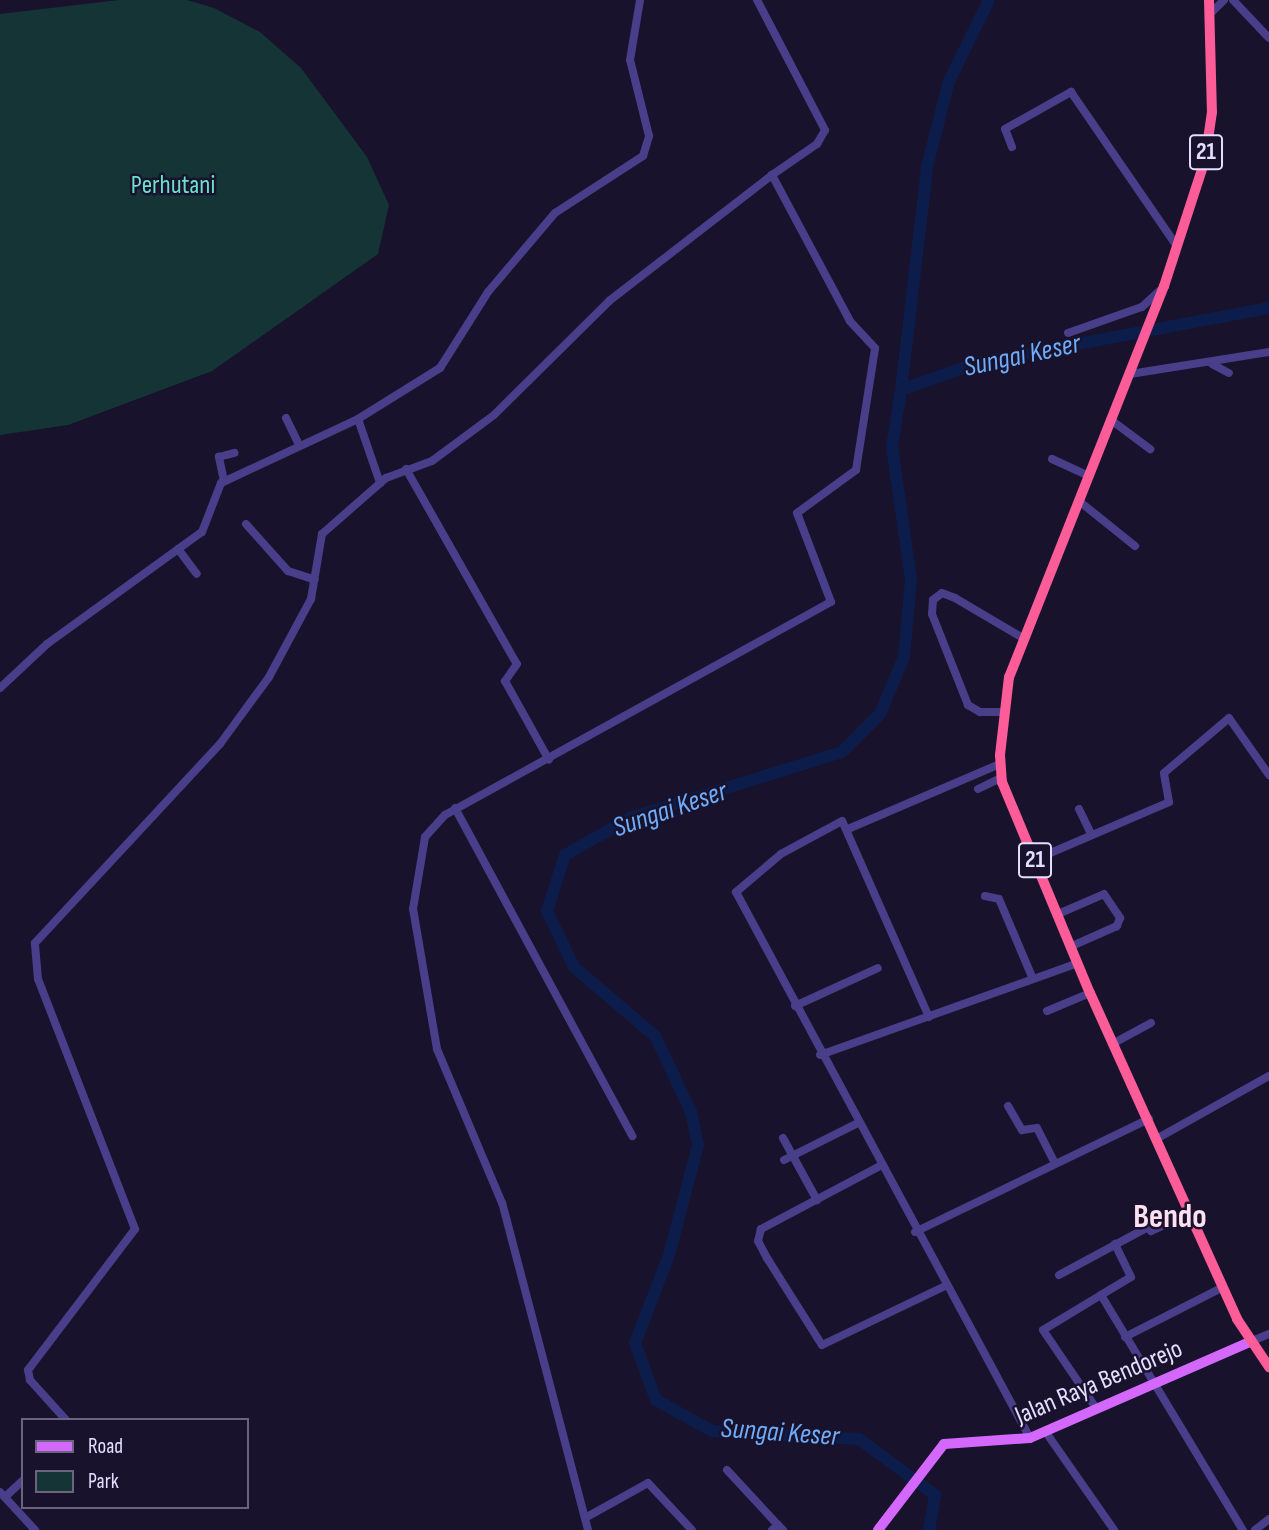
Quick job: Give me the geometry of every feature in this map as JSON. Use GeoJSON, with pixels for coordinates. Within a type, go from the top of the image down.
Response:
{"type":"FeatureCollection","features":[{"type":"Feature","properties":{"kind":"highway","name":"21"},"geometry":{"type":"LineString","coordinates":[[1209,0],[1211,125],[1164,286],[1023,638],[1002,712],[1000,764],[1002,778],[1034,860],[1090,993],[1223,1287],[1250,1342],[1269,1367]]}},
{"type":"Feature","properties":{"kind":"main road","name":"Jalan Raya Bendorejo"},"geometry":{"type":"LineString","coordinates":[[878,1530],[924,1464],[952,1441],[1030,1438],[1250,1342]]}},
{"type":"Feature","properties":{"kind":"street"},"geometry":{"type":"LineString","coordinates":[[224,481],[359,420],[440,368],[488,292],[555,213],[643,156],[649,136],[630,60],[640,0]]}},
{"type":"Feature","properties":{"kind":"street"},"geometry":{"type":"LineString","coordinates":[[64,1418],[28,1370],[135,1229],[32,954],[72,900],[220,744],[283,653],[315,580],[322,534],[380,482],[432,461],[494,415],[609,301],[817,144],[825,130],[757,0]]}},
{"type":"Feature","properties":{"kind":"street"},"geometry":{"type":"LineString","coordinates":[[1209,15],[1224,0]]}},
{"type":"Feature","properties":{"kind":"street"},"geometry":{"type":"LineString","coordinates":[[1233,0],[1269,38]]}},
{"type":"Feature","properties":{"kind":"street"},"geometry":{"type":"LineString","coordinates":[[1012,147],[1006,129],[1071,92],[1177,246]]}},
{"type":"Feature","properties":{"kind":"street"},"geometry":{"type":"LineString","coordinates":[[588,1530],[502,1203],[447,1080],[417,959],[413,909],[420,857],[431,827],[455,808],[550,760],[831,602],[797,513],[856,470],[875,348],[850,321],[772,176]]}},
{"type":"Feature","properties":{"kind":"street"},"geometry":{"type":"LineString","coordinates":[[1068,332],[1142,307],[1164,286]]}},
{"type":"Feature","properties":{"kind":"street"},"geometry":{"type":"LineString","coordinates":[[1132,369],[1212,364],[1269,352]]}},
{"type":"Feature","properties":{"kind":"street"},"geometry":{"type":"LineString","coordinates":[[1212,364],[1229,373]]}},
{"type":"Feature","properties":{"kind":"street"},"geometry":{"type":"LineString","coordinates":[[286,418],[299,445]]}},
{"type":"Feature","properties":{"kind":"street"},"geometry":{"type":"LineString","coordinates":[[359,420],[380,482]]}},
{"type":"Feature","properties":{"kind":"street"},"geometry":{"type":"LineString","coordinates":[[1111,420],[1150,449]]}},
{"type":"Feature","properties":{"kind":"street"},"geometry":{"type":"LineString","coordinates":[[0,688],[47,644],[202,532],[224,481],[219,457],[234,453]]}},
{"type":"Feature","properties":{"kind":"street"},"geometry":{"type":"LineString","coordinates":[[1052,459],[1089,476]]}},
{"type":"Feature","properties":{"kind":"street"},"geometry":{"type":"LineString","coordinates":[[407,470],[517,664],[505,681],[550,760]]}},
{"type":"Feature","properties":{"kind":"street"},"geometry":{"type":"LineString","coordinates":[[1079,501],[1135,546]]}},
{"type":"Feature","properties":{"kind":"street"},"geometry":{"type":"LineString","coordinates":[[246,524],[288,571],[315,580]]}},
{"type":"Feature","properties":{"kind":"street"},"geometry":{"type":"LineString","coordinates":[[178,549],[197,574]]}},
{"type":"Feature","properties":{"kind":"street"},"geometry":{"type":"LineString","coordinates":[[1002,712],[980,712],[968,705],[932,614],[933,600],[942,593],[955,598],[1023,638]]}},
{"type":"Feature","properties":{"kind":"street"},"geometry":{"type":"LineString","coordinates":[[1034,860],[1169,802],[1164,773],[1229,718],[1269,775]]}},
{"type":"Feature","properties":{"kind":"street"},"geometry":{"type":"LineString","coordinates":[[848,829],[1000,764]]}},
{"type":"Feature","properties":{"kind":"street"},"geometry":{"type":"LineString","coordinates":[[978,789],[1002,778]]}},
{"type":"Feature","properties":{"kind":"street"},"geometry":{"type":"LineString","coordinates":[[455,808],[632,1136]]}},
{"type":"Feature","properties":{"kind":"street"},"geometry":{"type":"LineString","coordinates":[[1079,809],[1091,834]]}},
{"type":"Feature","properties":{"kind":"street"},"geometry":{"type":"LineString","coordinates":[[929,1017],[848,829],[837,821],[736,892],[915,1232],[1030,1438]]}},
{"type":"Feature","properties":{"kind":"street"},"geometry":{"type":"LineString","coordinates":[[1058,914],[1104,894],[1120,918],[1117,926],[1072,946]]}},
{"type":"Feature","properties":{"kind":"street"},"geometry":{"type":"LineString","coordinates":[[985,896],[999,899],[1033,979]]}},
{"type":"Feature","properties":{"kind":"street"},"geometry":{"type":"LineString","coordinates":[[820,1055],[1078,963]]}},
{"type":"Feature","properties":{"kind":"street"},"geometry":{"type":"LineString","coordinates":[[795,1006],[878,968]]}},
{"type":"Feature","properties":{"kind":"street"},"geometry":{"type":"LineString","coordinates":[[1046,1011],[1090,993]]}},
{"type":"Feature","properties":{"kind":"street"},"geometry":{"type":"LineString","coordinates":[[1114,1043],[1151,1023]]}},
{"type":"Feature","properties":{"kind":"street"},"geometry":{"type":"LineString","coordinates":[[1158,1139],[1269,1076]]}},
{"type":"Feature","properties":{"kind":"street"},"geometry":{"type":"LineString","coordinates":[[1008,1106],[1022,1130],[1037,1128],[1055,1163]]}},
{"type":"Feature","properties":{"kind":"street"},"geometry":{"type":"LineString","coordinates":[[915,1232],[1149,1119]]}},
{"type":"Feature","properties":{"kind":"street"},"geometry":{"type":"LineString","coordinates":[[788,1158],[858,1123]]}},
{"type":"Feature","properties":{"kind":"street"},"geometry":{"type":"LineString","coordinates":[[783,1138],[788,1158],[817,1200]]}},
{"type":"Feature","properties":{"kind":"street"},"geometry":{"type":"LineString","coordinates":[[880,1166],[758,1234],[822,1345],[945,1286]]}},
{"type":"Feature","properties":{"kind":"street"},"geometry":{"type":"LineString","coordinates":[[1059,1275],[1115,1244],[1190,1213]]}},
{"type":"Feature","properties":{"kind":"street"},"geometry":{"type":"LineString","coordinates":[[1097,1408],[1043,1331],[1131,1277],[1115,1244]]}},
{"type":"Feature","properties":{"kind":"street"},"geometry":{"type":"LineString","coordinates":[[1125,1337],[1223,1287]]}},
{"type":"Feature","properties":{"kind":"street"},"geometry":{"type":"LineString","coordinates":[[1101,1295],[1151,1384],[1242,1530]]}},
{"type":"Feature","properties":{"kind":"street"},"geometry":{"type":"LineString","coordinates":[[1250,1342],[1269,1334]]}},
{"type":"Feature","properties":{"kind":"street"},"geometry":{"type":"LineString","coordinates":[[1045,1431],[1114,1530]]}},
{"type":"Feature","properties":{"kind":"street"},"geometry":{"type":"LineString","coordinates":[[727,1470],[777,1528]]}},
{"type":"Feature","properties":{"kind":"street"},"geometry":{"type":"LineString","coordinates":[[21,1481],[3,1495],[35,1530]]}},
{"type":"Feature","properties":{"kind":"street"},"geometry":{"type":"LineString","coordinates":[[584,1518],[648,1483],[692,1530]]}},
{"type":"Feature","properties":{"kind":"street"},"geometry":{"type":"LineString","coordinates":[[1255,1530],[1269,1519]]}},
{"type":"Feature","properties":{"kind":"green space","name":"Perhutani"},"geometry":{"type":"Polygon","coordinates":[[[119,0],[187,0],[214,8],[260,32],[301,68],[367,157],[389,205],[378,254],[212,371],[68,425],[0,435],[0,14],[119,0]]]}},
{"type":"Feature","properties":{"kind":"waterway"},"geometry":{"type":"LineString","coordinates":[[901,390],[927,167],[949,81],[989,0]]}},
{"type":"Feature","properties":{"kind":"waterway","name":"Sungai Keser"},"geometry":{"type":"LineString","coordinates":[[929,1530],[935,1495],[859,1439],[712,1431],[656,1400],[635,1343],[669,1255],[698,1145],[691,1112],[655,1036],[574,967],[547,911],[565,855],[630,818],[842,752],[880,714],[904,657],[911,580],[892,447],[901,390],[977,363],[1269,308]]}},
{"type":"Feature","properties":{"kind":"district","name":"Bendo"},"geometry":{"type":"Point","coordinates":[1170,1218]}}]}
